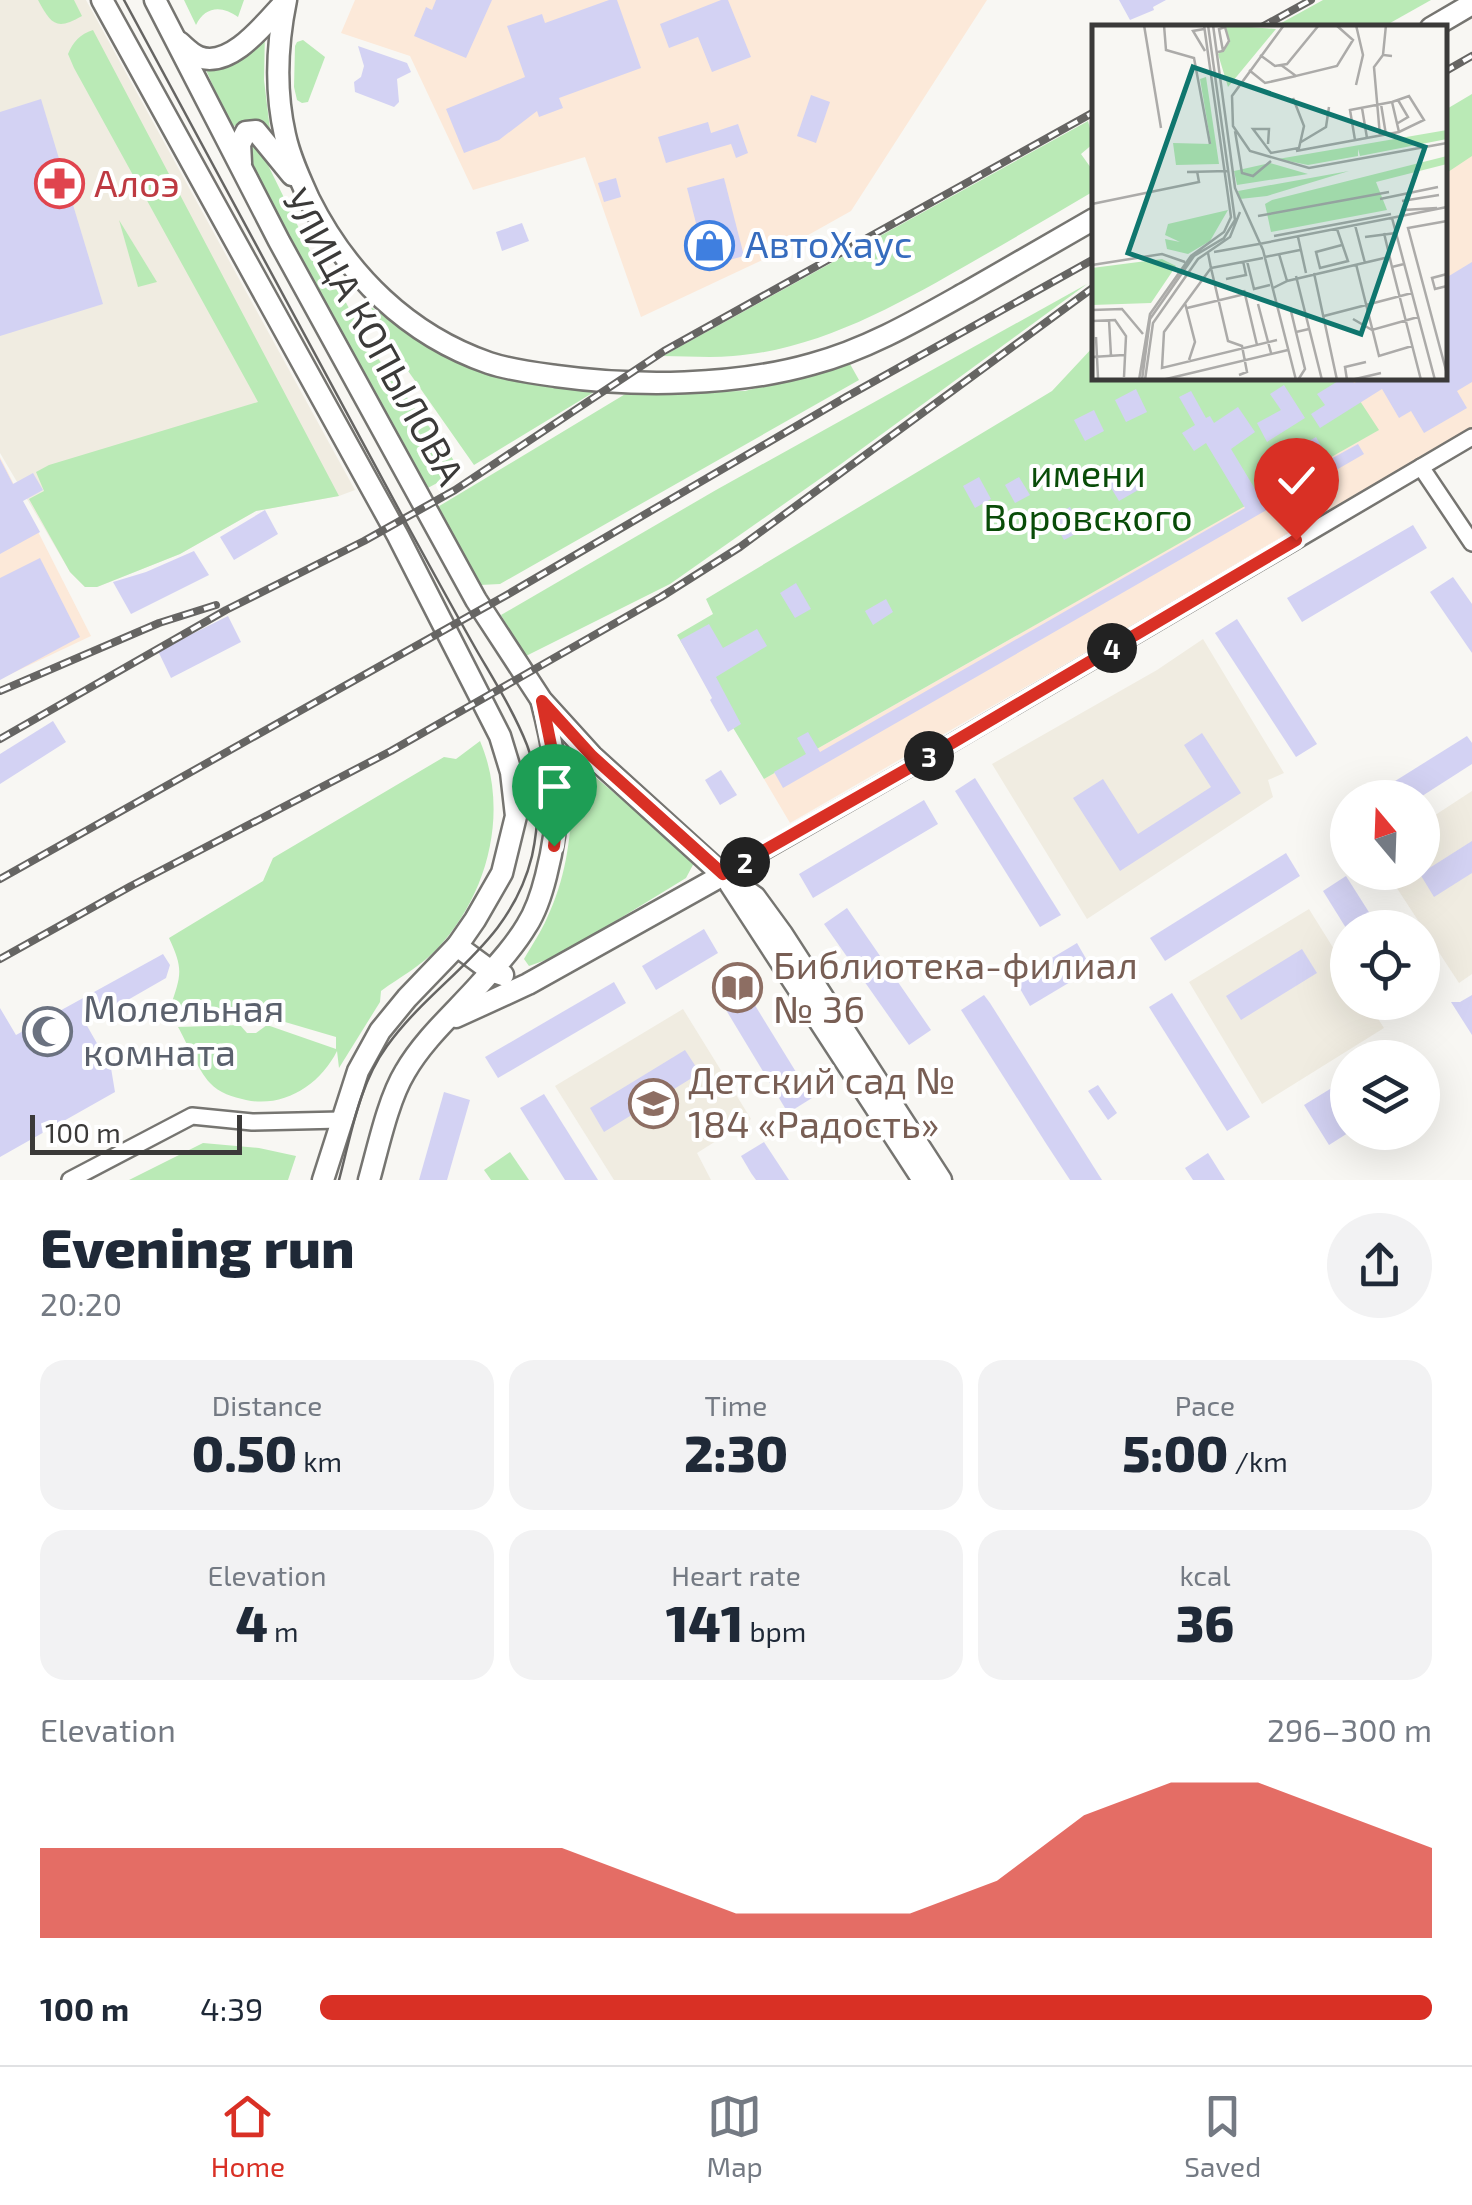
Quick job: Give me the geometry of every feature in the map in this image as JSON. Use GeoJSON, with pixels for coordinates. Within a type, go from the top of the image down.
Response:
{"type":"FeatureCollection","features":[{"type":"Feature","properties":{"kind":"main road","name":"УЛИЦА КОПЫЛОВА"},"geometry":{"type":"LineString","coordinates":[[102,0],[366,476],[500,736],[511,772],[516,816],[502,873],[457,946],[380,1031],[358,1071],[323,1180]]}},
{"type":"Feature","properties":{"kind":"main road","name":"УЛИЦА КОПЫЛОВА"},"geometry":{"type":"LineString","coordinates":[[155,0],[242,170],[476,600],[542,701]]}},
{"type":"Feature","properties":{"kind":"main road"},"geometry":{"type":"LineString","coordinates":[[172,36],[195,56],[218,58],[244,45],[286,1]]}},
{"type":"Feature","properties":{"kind":"main road"},"geometry":{"type":"LineString","coordinates":[[286,1],[278,46],[282,116],[292,160],[322,226],[362,280],[406,320],[449,346],[490,364],[619,382],[707,381],[760,376],[813,364],[898,330],[1092,220]]}},
{"type":"Feature","properties":{"kind":"main road"},"geometry":{"type":"LineString","coordinates":[[1436,25],[1472,4]]}},
{"type":"Feature","properties":{"kind":"main road"},"geometry":{"type":"LineString","coordinates":[[242,170],[241,138],[246,132],[256,131],[306,192]]}},
{"type":"Feature","properties":{"kind":"main road"},"geometry":{"type":"LineString","coordinates":[[542,701],[592,756],[723,874],[755,897],[940,1180]]}},
{"type":"Feature","properties":{"kind":"main road"},"geometry":{"type":"LineString","coordinates":[[368,1180],[402,1076],[529,922],[543,886],[554,846],[559,803],[542,701]]}},
{"type":"Feature","properties":{"kind":"main road"},"geometry":{"type":"LineString","coordinates":[[448,1020],[528,984],[723,874]]}},
{"type":"Feature","properties":{"kind":"main road"},"geometry":{"type":"LineString","coordinates":[[723,874],[922,1180]]}},
{"type":"Feature","properties":{"kind":"main road"},"geometry":{"type":"LineString","coordinates":[[457,946],[491,971],[528,984]]}},
{"type":"Feature","properties":{"kind":"street"},"geometry":{"type":"LineString","coordinates":[[723,874],[1472,438]]}},
{"type":"Feature","properties":{"kind":"street"},"geometry":{"type":"LineString","coordinates":[[1421,467],[1472,543]]}},
{"type":"Feature","properties":{"kind":"street"},"geometry":{"type":"LineString","coordinates":[[70,1180],[192,1116],[252,1122],[341,1120]]}},
{"type":"Feature","properties":{"kind":"shaded area"},"geometry":{"type":"Polygon","coordinates":[[[0,0],[86,0],[355,490],[256,511],[180,554],[97,587],[85,587],[70,572],[0,453],[0,0]]]}},
{"type":"Feature","properties":{"kind":"shaded area"},"geometry":{"type":"Polygon","coordinates":[[[355,0],[987,0],[851,211],[769,257],[641,317],[585,157],[473,190],[410,56],[341,33],[355,0]]]}},
{"type":"Feature","properties":{"kind":"shaded area"},"geometry":{"type":"Polygon","coordinates":[[[1472,111],[1472,429],[790,823],[764,779],[1378,430],[1346,380],[1447,380],[1447,129],[1472,111]]]}},
{"type":"Feature","properties":{"kind":"shaded area"},"geometry":{"type":"Polygon","coordinates":[[[0,457],[91,636],[0,679],[0,457]]]}},
{"type":"Feature","properties":{"kind":"shaded area"},"geometry":{"type":"Polygon","coordinates":[[[1203,639],[1284,773],[1268,780],[1273,797],[1087,919],[992,764],[1157,670],[1203,639]]]}},
{"type":"Feature","properties":{"kind":"shaded area"},"geometry":{"type":"Polygon","coordinates":[[[1472,791],[1472,974],[1459,983],[1440,954],[1440,910],[1411,910],[1398,890],[1440,890],[1440,812],[1472,791]]]}},
{"type":"Feature","properties":{"kind":"shaded area"},"geometry":{"type":"Polygon","coordinates":[[[1309,909],[1330,943],[1330,1020],[1379,1020],[1384,1028],[1365,1040],[1330,1040],[1330,1062],[1262,1104],[1189,982],[1309,909]]]}},
{"type":"Feature","properties":{"kind":"shaded area","name":"Детский сад № 184 «Радость»"},"geometry":{"type":"Polygon","coordinates":[[[683,1009],[751,1119],[697,1153],[711,1180],[614,1180],[555,1086],[683,1009]]]}},
{"type":"Feature","properties":{"kind":"green space"},"geometry":{"type":"Polygon","coordinates":[[[38,0],[74,0],[82,16],[55,23],[38,0]]]}},
{"type":"Feature","properties":{"kind":"green space"},"geometry":{"type":"Polygon","coordinates":[[[184,0],[244,0],[238,17],[214,9],[196,25],[184,0]]]}},
{"type":"Feature","properties":{"kind":"green space"},"geometry":{"type":"Polygon","coordinates":[[[1323,0],[1431,0],[1387,25],[1278,25],[1323,0]]]}},
{"type":"Feature","properties":{"kind":"green space"},"geometry":{"type":"Polygon","coordinates":[[[93,30],[339,496],[256,511],[180,554],[97,587],[85,587],[70,572],[29,499],[44,491],[36,472],[258,402],[74,68],[70,50],[81,36],[93,30]]]}},
{"type":"Feature","properties":{"kind":"green space"},"geometry":{"type":"Polygon","coordinates":[[[265,30],[264,80],[272,146],[243,123],[232,130],[203,63],[265,30]]]}},
{"type":"Feature","properties":{"kind":"green space"},"geometry":{"type":"Polygon","coordinates":[[[303,40],[325,57],[308,102],[302,103],[297,100],[294,87],[295,46],[303,40]]]}},
{"type":"Feature","properties":{"kind":"green space"},"geometry":{"type":"Polygon","coordinates":[[[1472,94],[1472,156],[1447,173],[1447,109],[1472,94]]]}},
{"type":"Feature","properties":{"kind":"green space"},"geometry":{"type":"Polygon","coordinates":[[[1088,121],[1092,145],[1081,154],[1092,168],[1092,192],[918,293],[797,345],[733,356],[663,356],[1088,121]]]}},
{"type":"Feature","properties":{"kind":"green space"},"geometry":{"type":"Polygon","coordinates":[[[252,139],[316,263],[344,299],[371,349],[451,456],[456,473],[424,490],[250,171],[246,141],[252,139]]]}},
{"type":"Feature","properties":{"kind":"green space"},"geometry":{"type":"Polygon","coordinates":[[[119,220],[157,282],[138,287],[119,220]]]}},
{"type":"Feature","properties":{"kind":"green space"},"geometry":{"type":"Polygon","coordinates":[[[1087,284],[670,584],[524,657],[501,615],[716,490],[1087,284]]]}},
{"type":"Feature","properties":{"kind":"green space"},"geometry":{"type":"Polygon","coordinates":[[[370,306],[439,349],[495,374],[535,385],[599,389],[474,465],[406,368],[370,306]]]}},
{"type":"Feature","properties":{"kind":"green space","name":"имени Воровского"},"geometry":{"type":"Polygon","coordinates":[[[1092,348],[1092,380],[1346,380],[1379,430],[764,779],[677,635],[713,614],[706,599],[1052,391],[1092,348]]]}},
{"type":"Feature","properties":{"kind":"green space"},"geometry":{"type":"Polygon","coordinates":[[[850,364],[859,380],[500,584],[480,585],[436,508],[627,393],[745,391],[850,364]]]}},
{"type":"Feature","properties":{"kind":"green space"},"geometry":{"type":"Polygon","coordinates":[[[480,741],[489,768],[493,823],[481,878],[455,927],[431,955],[381,991],[380,1002],[339,1068],[337,1051],[311,1084],[274,1100],[246,1100],[214,1086],[201,1071],[178,1027],[240,1025],[247,1033],[256,1033],[267,1025],[336,1049],[336,1037],[268,1017],[259,1008],[242,1014],[178,1012],[170,1008],[179,973],[169,938],[263,881],[273,858],[444,757],[456,759],[480,741]]]}},
{"type":"Feature","properties":{"kind":"green space"},"geometry":{"type":"Polygon","coordinates":[[[569,755],[695,861],[686,878],[560,955],[529,966],[524,959],[555,899],[566,858],[571,817],[569,755]]]}},
{"type":"Feature","properties":{"kind":"green space"},"geometry":{"type":"Polygon","coordinates":[[[203,1143],[296,1156],[288,1180],[129,1180],[203,1143]]]}},
{"type":"Feature","properties":{"kind":"green space"},"geometry":{"type":"Polygon","coordinates":[[[510,1152],[529,1180],[491,1180],[484,1170],[510,1152]]]}},
{"type":"Feature","properties":{"kind":"building"},"geometry":{"type":"Polygon","coordinates":[[[436,0],[492,0],[466,58],[414,36],[426,7],[432,10],[436,0]]]}},
{"type":"Feature","properties":{"kind":"building"},"geometry":{"type":"Polygon","coordinates":[[[617,0],[641,68],[559,98],[563,108],[539,117],[537,111],[499,140],[464,153],[446,109],[525,77],[507,26],[542,14],[545,23],[617,0]]]}},
{"type":"Feature","properties":{"kind":"building"},"geometry":{"type":"Polygon","coordinates":[[[728,0],[751,57],[712,72],[698,37],[669,48],[660,24],[728,0]]]}},
{"type":"Feature","properties":{"kind":"building"},"geometry":{"type":"Polygon","coordinates":[[[1119,0],[1166,0],[1130,20],[1119,0]]]}},
{"type":"Feature","properties":{"kind":"building"},"geometry":{"type":"Polygon","coordinates":[[[358,46],[407,63],[411,72],[397,79],[399,102],[394,107],[355,92],[354,82],[361,77],[364,66],[358,46]]]}},
{"type":"Feature","properties":{"kind":"building"},"geometry":{"type":"Polygon","coordinates":[[[811,95],[830,102],[816,143],[797,136],[811,95]]]}},
{"type":"Feature","properties":{"kind":"building"},"geometry":{"type":"Polygon","coordinates":[[[41,99],[103,304],[0,336],[0,112],[41,99]]]}},
{"type":"Feature","properties":{"kind":"building"},"geometry":{"type":"Polygon","coordinates":[[[708,122],[711,133],[738,124],[748,153],[736,158],[731,144],[666,163],[658,137],[708,122]]]}},
{"type":"Feature","properties":{"kind":"building"},"geometry":{"type":"Polygon","coordinates":[[[616,178],[621,197],[604,202],[598,183],[616,178]]]}},
{"type":"Feature","properties":{"kind":"building"},"geometry":{"type":"Polygon","coordinates":[[[724,178],[744,256],[707,266],[687,188],[724,178]]]}},
{"type":"Feature","properties":{"kind":"building"},"geometry":{"type":"Polygon","coordinates":[[[522,223],[529,241],[502,251],[496,232],[522,223]]]}},
{"type":"Feature","properties":{"kind":"building"},"geometry":{"type":"Polygon","coordinates":[[[1472,262],[1472,382],[1457,391],[1467,408],[1424,433],[1411,411],[1399,418],[1382,389],[1320,428],[1311,414],[1325,405],[1317,394],[1340,380],[1447,380],[1447,277],[1472,262]]]}},
{"type":"Feature","properties":{"kind":"building"},"geometry":{"type":"Polygon","coordinates":[[[1284,385],[1305,418],[1267,442],[1257,423],[1281,410],[1270,394],[1284,385]]]}},
{"type":"Feature","properties":{"kind":"building"},"geometry":{"type":"Polygon","coordinates":[[[1136,389],[1147,412],[1126,422],[1115,400],[1136,389]]]}},
{"type":"Feature","properties":{"kind":"building"},"geometry":{"type":"Polygon","coordinates":[[[1191,391],[1206,418],[1210,416],[1214,423],[1238,407],[1255,432],[1231,449],[1261,499],[1290,482],[1277,459],[1316,437],[1329,460],[1358,444],[1364,454],[783,788],[774,772],[806,754],[797,738],[808,732],[820,752],[1245,508],[1206,443],[1194,451],[1182,433],[1195,425],[1179,397],[1191,391]]]}},
{"type":"Feature","properties":{"kind":"building"},"geometry":{"type":"Polygon","coordinates":[[[1094,410],[1104,431],[1085,441],[1074,420],[1094,410]]]}},
{"type":"Feature","properties":{"kind":"building"},"geometry":{"type":"Polygon","coordinates":[[[0,459],[13,484],[33,473],[43,490],[23,501],[40,532],[0,554],[0,459]]]}},
{"type":"Feature","properties":{"kind":"building"},"geometry":{"type":"Polygon","coordinates":[[[1129,470],[1140,489],[1119,501],[1108,483],[1129,470]]]}},
{"type":"Feature","properties":{"kind":"building"},"geometry":{"type":"Polygon","coordinates":[[[979,477],[991,499],[975,508],[963,486],[979,477]]]}},
{"type":"Feature","properties":{"kind":"building"},"geometry":{"type":"Polygon","coordinates":[[[1019,477],[1030,495],[1015,503],[1005,485],[1019,477]]]}},
{"type":"Feature","properties":{"kind":"building"},"geometry":{"type":"Polygon","coordinates":[[[1070,507],[1083,530],[1064,540],[1051,517],[1070,507]]]}},
{"type":"Feature","properties":{"kind":"building"},"geometry":{"type":"Polygon","coordinates":[[[265,510],[278,534],[234,560],[220,537],[265,510]]]}},
{"type":"Feature","properties":{"kind":"building"},"geometry":{"type":"Polygon","coordinates":[[[1413,525],[1427,548],[1302,622],[1287,598],[1413,525]]]}},
{"type":"Feature","properties":{"kind":"building"},"geometry":{"type":"Polygon","coordinates":[[[194,551],[209,575],[131,614],[113,582],[194,551]]]}},
{"type":"Feature","properties":{"kind":"building"},"geometry":{"type":"Polygon","coordinates":[[[40,558],[80,637],[0,680],[0,578],[40,558]]]}},
{"type":"Feature","properties":{"kind":"building"},"geometry":{"type":"Polygon","coordinates":[[[1453,577],[1472,604],[1472,653],[1430,592],[1453,577]]]}},
{"type":"Feature","properties":{"kind":"building"},"geometry":{"type":"Polygon","coordinates":[[[796,583],[811,609],[795,618],[780,593],[796,583]]]}},
{"type":"Feature","properties":{"kind":"building"},"geometry":{"type":"Polygon","coordinates":[[[886,599],[893,612],[873,625],[865,611],[886,599]]]}},
{"type":"Feature","properties":{"kind":"building"},"geometry":{"type":"Polygon","coordinates":[[[228,616],[241,642],[171,678],[158,651],[228,616]]]}},
{"type":"Feature","properties":{"kind":"building"},"geometry":{"type":"Polygon","coordinates":[[[1237,619],[1317,744],[1296,757],[1215,633],[1237,619]]]}},
{"type":"Feature","properties":{"kind":"building"},"geometry":{"type":"Polygon","coordinates":[[[709,624],[723,648],[757,629],[767,646],[716,677],[741,724],[728,732],[680,640],[709,624]]]}},
{"type":"Feature","properties":{"kind":"building"},"geometry":{"type":"Polygon","coordinates":[[[53,721],[66,742],[0,784],[0,754],[53,721]]]}},
{"type":"Feature","properties":{"kind":"building"},"geometry":{"type":"Polygon","coordinates":[[[1202,733],[1241,793],[1120,871],[1073,798],[1103,779],[1138,834],[1211,787],[1184,745],[1202,733]]]}},
{"type":"Feature","properties":{"kind":"building"},"geometry":{"type":"Polygon","coordinates":[[[1467,736],[1472,743],[1472,764],[1440,785],[1440,780],[1397,780],[1467,736]]]}},
{"type":"Feature","properties":{"kind":"building"},"geometry":{"type":"Polygon","coordinates":[[[721,770],[737,795],[720,805],[705,780],[721,770]]]}},
{"type":"Feature","properties":{"kind":"building"},"geometry":{"type":"Polygon","coordinates":[[[975,778],[1061,915],[1040,927],[955,791],[975,778]]]}},
{"type":"Feature","properties":{"kind":"building"},"geometry":{"type":"Polygon","coordinates":[[[924,800],[938,824],[813,898],[799,874],[924,800]]]}},
{"type":"Feature","properties":{"kind":"building"},"geometry":{"type":"Polygon","coordinates":[[[1472,841],[1472,873],[1434,897],[1430,890],[1440,890],[1440,861],[1472,841]]]}},
{"type":"Feature","properties":{"kind":"building"},"geometry":{"type":"Polygon","coordinates":[[[1286,853],[1300,876],[1165,961],[1150,938],[1286,853]]]}},
{"type":"Feature","properties":{"kind":"building"},"geometry":{"type":"Polygon","coordinates":[[[1330,886],[1330,890],[1355,890],[1368,910],[1335,910],[1323,891],[1330,886]]]}},
{"type":"Feature","properties":{"kind":"building"},"geometry":{"type":"Polygon","coordinates":[[[847,908],[931,1030],[909,1045],[824,924],[847,908]]]}},
{"type":"Feature","properties":{"kind":"building"},"geometry":{"type":"Polygon","coordinates":[[[704,929],[718,953],[656,990],[642,966],[704,929]]]}},
{"type":"Feature","properties":{"kind":"building"},"geometry":{"type":"Polygon","coordinates":[[[1077,943],[1092,969],[1030,1006],[1015,980],[1077,943]]]}},
{"type":"Feature","properties":{"kind":"building"},"geometry":{"type":"Polygon","coordinates":[[[1302,949],[1317,973],[1241,1020],[1226,996],[1302,949]]]}},
{"type":"Feature","properties":{"kind":"building"},"geometry":{"type":"Polygon","coordinates":[[[163,954],[170,965],[166,978],[86,1024],[111,1068],[115,1092],[0,1157],[0,1008],[16,1035],[163,954]]]}},
{"type":"Feature","properties":{"kind":"building"},"geometry":{"type":"Polygon","coordinates":[[[737,976],[812,1098],[788,1113],[714,990],[737,976]]]}},
{"type":"Feature","properties":{"kind":"building"},"geometry":{"type":"Polygon","coordinates":[[[614,982],[626,1003],[498,1078],[485,1057],[614,982]]]}},
{"type":"Feature","properties":{"kind":"building"},"geometry":{"type":"Polygon","coordinates":[[[1172,993],[1250,1117],[1227,1131],[1149,1007],[1172,993]]]}},
{"type":"Feature","properties":{"kind":"building"},"geometry":{"type":"Polygon","coordinates":[[[984,995],[1102,1180],[1070,1180],[1047,1145],[961,1010],[984,995]]]}},
{"type":"Feature","properties":{"kind":"building"},"geometry":{"type":"Polygon","coordinates":[[[1472,995],[1472,1035],[1451,1002],[1472,995]]]}},
{"type":"Feature","properties":{"kind":"building"},"geometry":{"type":"Polygon","coordinates":[[[685,1050],[700,1073],[604,1132],[590,1108],[685,1050]]]}},
{"type":"Feature","properties":{"kind":"building"},"geometry":{"type":"Polygon","coordinates":[[[1098,1085],[1117,1113],[1108,1120],[1088,1091],[1098,1085]]]}},
{"type":"Feature","properties":{"kind":"building"},"geometry":{"type":"Polygon","coordinates":[[[1330,1089],[1330,1144],[1329,1145],[1304,1105],[1330,1089]]]}},
{"type":"Feature","properties":{"kind":"building"},"geometry":{"type":"Polygon","coordinates":[[[444,1092],[470,1100],[447,1180],[419,1180],[444,1092]]]}},
{"type":"Feature","properties":{"kind":"building"},"geometry":{"type":"Polygon","coordinates":[[[544,1094],[598,1180],[565,1180],[520,1108],[544,1094]]]}},
{"type":"Feature","properties":{"kind":"building"},"geometry":{"type":"Polygon","coordinates":[[[764,1142],[789,1180],[756,1180],[751,1173],[741,1156],[764,1142]]]}},
{"type":"Feature","properties":{"kind":"building"},"geometry":{"type":"Polygon","coordinates":[[[1208,1153],[1225,1180],[1193,1180],[1185,1168],[1208,1153]]]}},
{"type":"Feature","properties":{"kind":"tram line"},"geometry":{"type":"LineString","coordinates":[[124,0],[510,709],[527,745],[534,772],[536,828],[522,887],[490,937],[407,1022],[377,1061],[357,1110],[339,1180]]}},
{"type":"Feature","properties":{"kind":"railway"},"geometry":{"type":"LineString","coordinates":[[1265,25],[1311,0]]}},
{"type":"Feature","properties":{"kind":"railway"},"geometry":{"type":"LineString","coordinates":[[1447,70],[1472,56]]}},
{"type":"Feature","properties":{"kind":"railway"},"geometry":{"type":"LineString","coordinates":[[0,739],[226,610],[455,490],[664,351],[1092,113]]}},
{"type":"Feature","properties":{"kind":"railway"},"geometry":{"type":"LineString","coordinates":[[0,879],[1092,260]]}},
{"type":"Feature","properties":{"kind":"railway"},"geometry":{"type":"LineString","coordinates":[[0,959],[391,751],[661,597],[740,547],[1092,288]]}},
{"type":"Feature","properties":{"kind":"railway"},"geometry":{"type":"LineString","coordinates":[[0,691],[159,623],[216,605]]}},
{"type":"Feature","properties":{"kind":"place","name":"Алоэ"},"geometry":{"type":"Point","coordinates":[59,184]}},
{"type":"Feature","properties":{"kind":"place","name":"АвтоХаус"},"geometry":{"type":"Point","coordinates":[710,245]}},
{"type":"Feature","properties":{"kind":"place","name":"Библиотека-филиал № 36"},"geometry":{"type":"Point","coordinates":[738,988]}},
{"type":"Feature","properties":{"kind":"place","name":"Молельная комната"},"geometry":{"type":"Point","coordinates":[48,1031]}},
{"type":"Feature","properties":{"kind":"place","name":"Детский сад № 184 «Радость»"},"geometry":{"type":"Point","coordinates":[653,1103]}},
{"type":"Feature","properties":{"kind":"route"},"geometry":{"type":"LineString","coordinates":[[554,846],[559,803],[542,701],[592,756],[723,874],[1296,540]]}}]}
